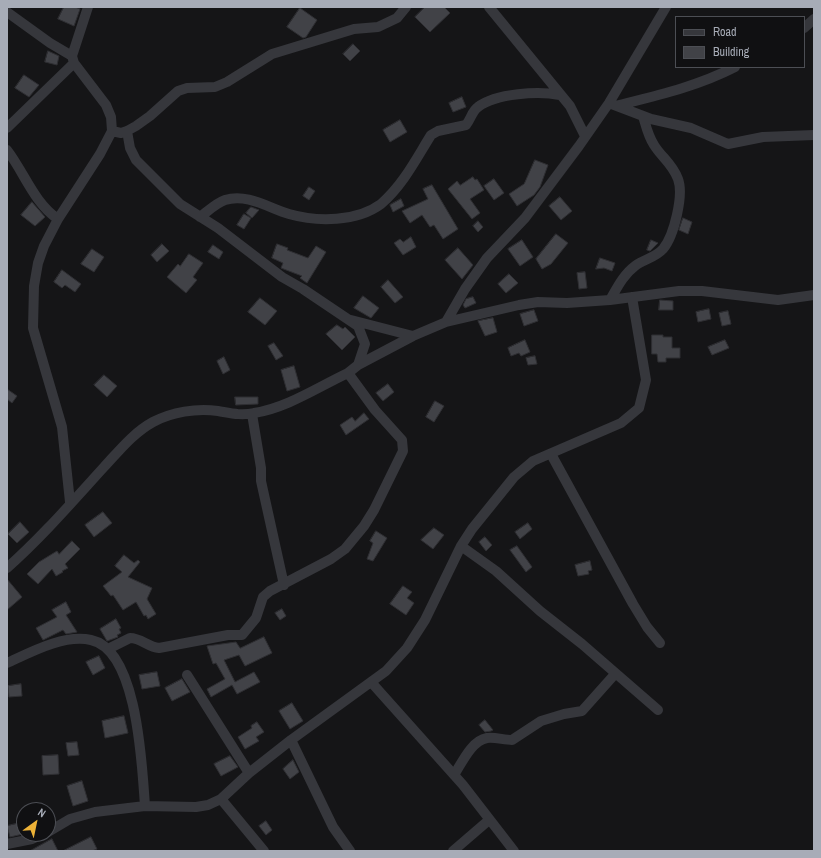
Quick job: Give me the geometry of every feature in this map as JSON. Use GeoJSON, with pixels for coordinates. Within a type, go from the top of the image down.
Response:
{"type":"FeatureCollection","features":[{"type":"Feature","properties":{"kind":"street"},"geometry":{"type":"LineString","coordinates":[[7,128],[73,60],[88,7]]}},
{"type":"Feature","properties":{"kind":"street"},"geometry":{"type":"LineString","coordinates":[[112,131],[121,133],[127,131],[150,116],[178,91],[187,88],[216,87],[227,82],[272,54],[354,29],[378,27],[397,18],[406,7]]}},
{"type":"Feature","properties":{"kind":"street"},"geometry":{"type":"LineString","coordinates":[[489,7],[560,95],[578,120],[585,136]]}},
{"type":"Feature","properties":{"kind":"street"},"geometry":{"type":"LineString","coordinates":[[446,322],[465,289],[487,258],[525,218],[585,136],[614,104],[666,7]]}},
{"type":"Feature","properties":{"kind":"street"},"geometry":{"type":"LineString","coordinates":[[7,12],[73,60],[106,105],[111,117],[112,131],[100,154],[58,219],[38,263],[34,286],[33,328],[62,426],[70,502]]}},
{"type":"Feature","properties":{"kind":"street"},"geometry":{"type":"LineString","coordinates":[[805,27],[814,20]]}},
{"type":"Feature","properties":{"kind":"street"},"geometry":{"type":"LineString","coordinates":[[614,104],[681,89],[717,76],[733,68]]}},
{"type":"Feature","properties":{"kind":"street"},"geometry":{"type":"LineString","coordinates":[[200,217],[224,200],[246,198],[291,214],[321,219],[341,218],[365,213],[379,205],[394,191],[431,135],[438,131],[466,125],[477,107],[492,100],[529,92],[545,92],[560,95]]}},
{"type":"Feature","properties":{"kind":"street"},"geometry":{"type":"LineString","coordinates":[[614,104],[643,116],[681,124],[728,144],[763,137],[814,135]]}},
{"type":"Feature","properties":{"kind":"street"},"geometry":{"type":"LineString","coordinates":[[610,300],[626,273],[644,260],[656,256],[664,248],[675,219],[679,202],[680,189],[678,180],[671,164],[654,146],[643,116]]}},
{"type":"Feature","properties":{"kind":"street"},"geometry":{"type":"LineString","coordinates":[[127,131],[130,148],[136,160],[180,204],[242,246],[282,277],[350,319],[358,326],[365,344],[358,365]]}},
{"type":"Feature","properties":{"kind":"street"},"geometry":{"type":"LineString","coordinates":[[7,150],[28,185],[52,215],[58,219]]}},
{"type":"Feature","properties":{"kind":"street"},"geometry":{"type":"LineString","coordinates":[[7,568],[55,520],[124,445],[138,432],[153,422],[171,414],[202,410],[233,414],[252,414],[270,410],[348,372],[358,365],[413,336],[446,322],[520,305],[538,302],[566,303],[610,300],[679,291],[702,291],[778,300],[814,295]]}},
{"type":"Feature","properties":{"kind":"street"},"geometry":{"type":"LineString","coordinates":[[56,827],[70,819],[82,815],[114,809],[145,806],[196,806],[208,804],[221,799],[248,773],[386,671],[407,648],[425,620],[461,546],[476,524],[514,476],[533,461],[621,423],[639,408],[646,380],[632,297]]}},
{"type":"Feature","properties":{"kind":"street"},"geometry":{"type":"LineString","coordinates":[[350,319],[413,336]]}},
{"type":"Feature","properties":{"kind":"street"},"geometry":{"type":"LineString","coordinates":[[108,649],[130,638],[137,639],[152,647],[159,648],[228,635],[242,635],[256,618],[263,597],[331,559],[345,549],[355,538],[374,510],[403,451],[402,440],[376,410],[348,372]]}},
{"type":"Feature","properties":{"kind":"street"},"geometry":{"type":"LineString","coordinates":[[252,414],[261,468],[261,481],[284,585]]}},
{"type":"Feature","properties":{"kind":"street"},"geometry":{"type":"LineString","coordinates":[[550,454],[633,604],[647,627],[660,643]]}},
{"type":"Feature","properties":{"kind":"street"},"geometry":{"type":"LineString","coordinates":[[461,546],[496,571],[540,612],[601,660],[615,674],[658,710]]}},
{"type":"Feature","properties":{"kind":"street"},"geometry":{"type":"LineString","coordinates":[[7,663],[53,645],[75,639],[100,643],[108,649],[118,660],[126,679],[132,703],[141,759],[145,806]]}},
{"type":"Feature","properties":{"kind":"street"},"geometry":{"type":"LineString","coordinates":[[454,776],[473,747],[480,741],[486,738],[512,740],[541,721],[564,714],[582,711],[615,674]]}},
{"type":"Feature","properties":{"kind":"street"},"geometry":{"type":"LineString","coordinates":[[187,675],[248,773]]}},
{"type":"Feature","properties":{"kind":"street"},"geometry":{"type":"LineString","coordinates":[[371,682],[454,776],[514,851]]}},
{"type":"Feature","properties":{"kind":"street"},"geometry":{"type":"LineString","coordinates":[[291,740],[333,827],[350,851]]}},
{"type":"Feature","properties":{"kind":"street"},"geometry":{"type":"LineString","coordinates":[[221,799],[264,851]]}},
{"type":"Feature","properties":{"kind":"street"},"geometry":{"type":"LineString","coordinates":[[453,851],[489,820]]}},
{"type":"Feature","properties":{"kind":"street"},"geometry":{"type":"LineString","coordinates":[[7,844],[17,842]]}},
{"type":"Feature","properties":{"kind":"building"},"geometry":{"type":"Polygon","coordinates":[[[64,7],[75,7],[80,9],[74,26],[58,19],[64,7]]]}},
{"type":"Feature","properties":{"kind":"building"},"geometry":{"type":"Polygon","coordinates":[[[425,7],[444,7],[450,13],[430,32],[415,17],[425,7]]]}},
{"type":"Feature","properties":{"kind":"building"},"geometry":{"type":"Polygon","coordinates":[[[300,8],[317,20],[306,37],[303,38],[287,27],[300,8]]]}},
{"type":"Feature","properties":{"kind":"building"},"geometry":{"type":"Polygon","coordinates":[[[353,44],[360,51],[350,61],[343,54],[353,44]]]}},
{"type":"Feature","properties":{"kind":"building"},"geometry":{"type":"Polygon","coordinates":[[[48,51],[59,56],[57,65],[45,62],[48,51]]]}},
{"type":"Feature","properties":{"kind":"building"},"geometry":{"type":"Polygon","coordinates":[[[24,75],[39,85],[29,97],[15,88],[24,75]]]}},
{"type":"Feature","properties":{"kind":"building"},"geometry":{"type":"Polygon","coordinates":[[[462,97],[466,107],[453,112],[449,103],[462,97]]]}},
{"type":"Feature","properties":{"kind":"building"},"geometry":{"type":"Polygon","coordinates":[[[400,120],[407,132],[390,142],[383,130],[400,120]]]}},
{"type":"Feature","properties":{"kind":"building"},"geometry":{"type":"Polygon","coordinates":[[[535,160],[548,165],[540,187],[534,195],[517,206],[509,194],[524,184],[535,160]]]}},
{"type":"Feature","properties":{"kind":"building"},"geometry":{"type":"Polygon","coordinates":[[[473,177],[475,180],[477,179],[484,190],[470,199],[480,213],[472,219],[448,189],[457,181],[460,185],[473,177]]]}},
{"type":"Feature","properties":{"kind":"building"},"geometry":{"type":"Polygon","coordinates":[[[494,179],[504,193],[494,200],[484,186],[494,179]]]}},
{"type":"Feature","properties":{"kind":"building"},"geometry":{"type":"Polygon","coordinates":[[[432,185],[458,229],[443,239],[434,225],[430,227],[422,215],[410,223],[402,211],[428,199],[423,189],[432,185]]]}},
{"type":"Feature","properties":{"kind":"building"},"geometry":{"type":"Polygon","coordinates":[[[309,187],[315,191],[309,200],[303,196],[309,187]]]}},
{"type":"Feature","properties":{"kind":"building"},"geometry":{"type":"Polygon","coordinates":[[[560,197],[572,211],[561,220],[549,206],[560,197]]]}},
{"type":"Feature","properties":{"kind":"building"},"geometry":{"type":"Polygon","coordinates":[[[401,199],[404,206],[393,212],[390,205],[401,199]]]}},
{"type":"Feature","properties":{"kind":"building"},"geometry":{"type":"Polygon","coordinates":[[[32,202],[45,217],[35,226],[21,215],[32,202]]]}},
{"type":"Feature","properties":{"kind":"building"},"geometry":{"type":"Polygon","coordinates":[[[251,207],[259,210],[252,218],[246,213],[251,207]]]}},
{"type":"Feature","properties":{"kind":"building"},"geometry":{"type":"Polygon","coordinates":[[[244,214],[251,218],[244,229],[237,225],[244,214]]]}},
{"type":"Feature","properties":{"kind":"building"},"geometry":{"type":"Polygon","coordinates":[[[683,218],[692,222],[688,234],[679,230],[683,218]]]}},
{"type":"Feature","properties":{"kind":"building"},"geometry":{"type":"Polygon","coordinates":[[[478,221],[483,227],[478,232],[473,226],[478,221]]]}},
{"type":"Feature","properties":{"kind":"building"},"geometry":{"type":"Polygon","coordinates":[[[556,234],[568,243],[551,264],[542,269],[536,259],[556,234]]]}},
{"type":"Feature","properties":{"kind":"building"},"geometry":{"type":"Polygon","coordinates":[[[411,237],[416,247],[403,255],[394,243],[400,239],[403,242],[411,237]]]}},
{"type":"Feature","properties":{"kind":"building"},"geometry":{"type":"Polygon","coordinates":[[[522,240],[533,257],[520,266],[508,249],[522,240]]]}},
{"type":"Feature","properties":{"kind":"building"},"geometry":{"type":"Polygon","coordinates":[[[651,240],[658,243],[650,251],[647,250],[651,240]]]}},
{"type":"Feature","properties":{"kind":"building"},"geometry":{"type":"Polygon","coordinates":[[[162,244],[169,251],[157,262],[151,255],[162,244]]]}},
{"type":"Feature","properties":{"kind":"building"},"geometry":{"type":"Polygon","coordinates":[[[277,244],[288,248],[287,250],[308,258],[316,246],[326,252],[307,283],[300,278],[302,276],[281,268],[283,263],[272,258],[277,244]]]}},
{"type":"Feature","properties":{"kind":"building"},"geometry":{"type":"Polygon","coordinates":[[[213,245],[223,252],[219,259],[208,252],[213,245]]]}},
{"type":"Feature","properties":{"kind":"building"},"geometry":{"type":"Polygon","coordinates":[[[458,248],[473,265],[462,279],[445,260],[458,248]]]}},
{"type":"Feature","properties":{"kind":"building"},"geometry":{"type":"Polygon","coordinates":[[[92,249],[104,257],[94,272],[81,264],[92,249]]]}},
{"type":"Feature","properties":{"kind":"building"},"geometry":{"type":"Polygon","coordinates":[[[189,254],[203,263],[193,277],[197,280],[186,293],[167,277],[178,264],[180,266],[189,254]]]}},
{"type":"Feature","properties":{"kind":"building"},"geometry":{"type":"Polygon","coordinates":[[[600,258],[615,263],[612,271],[604,268],[596,269],[600,258]]]}},
{"type":"Feature","properties":{"kind":"building"},"geometry":{"type":"Polygon","coordinates":[[[62,270],[81,284],[75,292],[65,285],[62,288],[54,282],[62,270]]]}},
{"type":"Feature","properties":{"kind":"building"},"geometry":{"type":"Polygon","coordinates":[[[585,272],[587,288],[579,289],[577,273],[585,272]]]}},
{"type":"Feature","properties":{"kind":"building"},"geometry":{"type":"Polygon","coordinates":[[[509,274],[518,283],[506,293],[498,284],[509,274]]]}},
{"type":"Feature","properties":{"kind":"building"},"geometry":{"type":"Polygon","coordinates":[[[388,280],[403,297],[395,303],[381,287],[388,280]]]}},
{"type":"Feature","properties":{"kind":"building"},"geometry":{"type":"Polygon","coordinates":[[[363,296],[379,308],[371,318],[354,308],[363,296]]]}},
{"type":"Feature","properties":{"kind":"building"},"geometry":{"type":"Polygon","coordinates":[[[473,297],[476,303],[465,308],[463,305],[466,299],[473,297]]]}},
{"type":"Feature","properties":{"kind":"building"},"geometry":{"type":"Polygon","coordinates":[[[260,298],[277,311],[265,325],[248,312],[260,298]]]}},
{"type":"Feature","properties":{"kind":"building"},"geometry":{"type":"Polygon","coordinates":[[[660,300],[673,301],[673,310],[659,310],[660,300]]]}},
{"type":"Feature","properties":{"kind":"building"},"geometry":{"type":"Polygon","coordinates":[[[709,309],[711,319],[698,322],[696,312],[709,309]]]}},
{"type":"Feature","properties":{"kind":"building"},"geometry":{"type":"Polygon","coordinates":[[[534,310],[538,321],[524,326],[520,314],[534,310]]]}},
{"type":"Feature","properties":{"kind":"building"},"geometry":{"type":"Polygon","coordinates":[[[728,311],[731,324],[722,326],[719,313],[728,311]]]}},
{"type":"Feature","properties":{"kind":"building"},"geometry":{"type":"Polygon","coordinates":[[[493,318],[497,332],[485,336],[478,321],[493,318]]]}},
{"type":"Feature","properties":{"kind":"building"},"geometry":{"type":"Polygon","coordinates":[[[337,325],[343,329],[345,327],[355,337],[342,350],[326,334],[337,325]]]}},
{"type":"Feature","properties":{"kind":"building"},"geometry":{"type":"Polygon","coordinates":[[[652,335],[672,337],[672,348],[680,348],[680,358],[666,358],[666,362],[658,362],[657,354],[652,354],[652,335]]]}},
{"type":"Feature","properties":{"kind":"building"},"geometry":{"type":"Polygon","coordinates":[[[525,340],[530,352],[521,356],[519,353],[511,356],[508,348],[525,340]]]}},
{"type":"Feature","properties":{"kind":"building"},"geometry":{"type":"Polygon","coordinates":[[[725,340],[729,348],[712,355],[708,347],[725,340]]]}},
{"type":"Feature","properties":{"kind":"building"},"geometry":{"type":"Polygon","coordinates":[[[274,343],[283,356],[276,360],[268,346],[274,343]]]}},
{"type":"Feature","properties":{"kind":"building"},"geometry":{"type":"Polygon","coordinates":[[[535,356],[537,364],[528,365],[526,358],[535,356]]]}},
{"type":"Feature","properties":{"kind":"building"},"geometry":{"type":"Polygon","coordinates":[[[224,357],[230,370],[223,374],[217,361],[224,357]]]}},
{"type":"Feature","properties":{"kind":"building"},"geometry":{"type":"Polygon","coordinates":[[[294,366],[300,387],[287,391],[281,370],[294,366]]]}},
{"type":"Feature","properties":{"kind":"building"},"geometry":{"type":"Polygon","coordinates":[[[104,375],[117,386],[107,397],[94,385],[104,375]]]}},
{"type":"Feature","properties":{"kind":"building"},"geometry":{"type":"Polygon","coordinates":[[[388,384],[394,392],[383,401],[376,393],[388,384]]]}},
{"type":"Feature","properties":{"kind":"building"},"geometry":{"type":"Polygon","coordinates":[[[7,389],[17,396],[12,403],[7,399],[7,389]]]}},
{"type":"Feature","properties":{"kind":"building"},"geometry":{"type":"Polygon","coordinates":[[[235,397],[258,397],[258,404],[236,405],[235,397]]]}},
{"type":"Feature","properties":{"kind":"building"},"geometry":{"type":"Polygon","coordinates":[[[435,401],[444,406],[434,422],[426,417],[435,401]]]}},
{"type":"Feature","properties":{"kind":"building"},"geometry":{"type":"Polygon","coordinates":[[[364,413],[369,419],[346,435],[340,425],[352,417],[355,421],[364,413]]]}},
{"type":"Feature","properties":{"kind":"building"},"geometry":{"type":"Polygon","coordinates":[[[103,512],[112,523],[94,537],[85,525],[103,512]]]}},
{"type":"Feature","properties":{"kind":"building"},"geometry":{"type":"Polygon","coordinates":[[[20,522],[29,532],[17,543],[8,534],[20,522]]]}},
{"type":"Feature","properties":{"kind":"building"},"geometry":{"type":"Polygon","coordinates":[[[528,523],[532,529],[520,539],[515,532],[528,523]]]}},
{"type":"Feature","properties":{"kind":"building"},"geometry":{"type":"Polygon","coordinates":[[[434,528],[444,535],[433,549],[421,540],[434,528]]]}},
{"type":"Feature","properties":{"kind":"building"},"geometry":{"type":"Polygon","coordinates":[[[376,531],[387,538],[373,561],[367,559],[373,543],[370,541],[376,531]]]}},
{"type":"Feature","properties":{"kind":"building"},"geometry":{"type":"Polygon","coordinates":[[[485,537],[492,545],[486,551],[479,542],[485,537]]]}},
{"type":"Feature","properties":{"kind":"building"},"geometry":{"type":"Polygon","coordinates":[[[72,541],[80,549],[65,564],[68,568],[62,571],[63,572],[56,576],[52,569],[38,584],[27,574],[39,562],[57,551],[59,554],[72,541]]]}},
{"type":"Feature","properties":{"kind":"building"},"geometry":{"type":"Polygon","coordinates":[[[517,546],[532,567],[526,572],[510,550],[517,546]]]}},
{"type":"Feature","properties":{"kind":"building"},"geometry":{"type":"Polygon","coordinates":[[[124,555],[134,563],[138,560],[140,562],[128,577],[152,588],[147,599],[156,614],[148,619],[146,615],[144,616],[136,602],[123,610],[113,595],[111,596],[103,586],[122,572],[115,566],[124,555]]]}},
{"type":"Feature","properties":{"kind":"building"},"geometry":{"type":"Polygon","coordinates":[[[590,561],[592,570],[588,571],[589,574],[578,576],[575,565],[590,561]]]}},
{"type":"Feature","properties":{"kind":"building"},"geometry":{"type":"Polygon","coordinates":[[[7,579],[22,597],[7,610],[7,579]]]}},
{"type":"Feature","properties":{"kind":"building"},"geometry":{"type":"Polygon","coordinates":[[[403,586],[412,592],[407,598],[414,603],[406,615],[390,604],[403,586]]]}},
{"type":"Feature","properties":{"kind":"building"},"geometry":{"type":"Polygon","coordinates":[[[66,602],[71,612],[66,615],[77,632],[66,634],[63,630],[43,640],[36,628],[57,617],[52,610],[66,602]]]}},
{"type":"Feature","properties":{"kind":"building"},"geometry":{"type":"Polygon","coordinates":[[[282,609],[286,616],[280,620],[275,613],[282,609]]]}},
{"type":"Feature","properties":{"kind":"building"},"geometry":{"type":"Polygon","coordinates":[[[116,619],[121,628],[119,629],[121,633],[117,635],[118,637],[107,641],[100,629],[116,619]]]}},
{"type":"Feature","properties":{"kind":"building"},"geometry":{"type":"Polygon","coordinates":[[[264,637],[272,653],[245,666],[239,655],[224,660],[235,682],[254,672],[260,682],[237,694],[232,685],[211,697],[207,689],[225,679],[216,663],[213,664],[207,646],[236,642],[240,648],[264,637]]]}},
{"type":"Feature","properties":{"kind":"building"},"geometry":{"type":"Polygon","coordinates":[[[99,656],[105,668],[93,675],[86,662],[99,656]]]}},
{"type":"Feature","properties":{"kind":"building"},"geometry":{"type":"Polygon","coordinates":[[[157,672],[160,686],[142,689],[139,675],[157,672]]]}},
{"type":"Feature","properties":{"kind":"building"},"geometry":{"type":"Polygon","coordinates":[[[182,679],[190,692],[172,701],[165,688],[182,679]]]}},
{"type":"Feature","properties":{"kind":"building"},"geometry":{"type":"Polygon","coordinates":[[[21,684],[22,696],[9,697],[8,686],[21,684]]]}},
{"type":"Feature","properties":{"kind":"building"},"geometry":{"type":"Polygon","coordinates":[[[292,703],[303,721],[290,729],[279,711],[292,703]]]}},
{"type":"Feature","properties":{"kind":"building"},"geometry":{"type":"Polygon","coordinates":[[[124,716],[128,733],[105,738],[102,721],[124,716]]]}},
{"type":"Feature","properties":{"kind":"building"},"geometry":{"type":"Polygon","coordinates":[[[485,720],[493,730],[485,732],[479,725],[485,720]]]}},
{"type":"Feature","properties":{"kind":"building"},"geometry":{"type":"Polygon","coordinates":[[[257,722],[264,732],[256,737],[259,741],[245,749],[238,737],[252,728],[251,726],[257,722]]]}},
{"type":"Feature","properties":{"kind":"building"},"geometry":{"type":"Polygon","coordinates":[[[77,742],[79,755],[68,756],[66,743],[77,742]]]}},
{"type":"Feature","properties":{"kind":"building"},"geometry":{"type":"Polygon","coordinates":[[[58,755],[59,774],[43,775],[42,756],[58,755]]]}},
{"type":"Feature","properties":{"kind":"building"},"geometry":{"type":"Polygon","coordinates":[[[230,756],[238,767],[221,776],[214,764],[230,756]]]}},
{"type":"Feature","properties":{"kind":"building"},"geometry":{"type":"Polygon","coordinates":[[[293,760],[299,772],[290,779],[283,769],[293,760]]]}},
{"type":"Feature","properties":{"kind":"building"},"geometry":{"type":"Polygon","coordinates":[[[82,781],[88,801],[73,806],[67,786],[82,781]]]}},
{"type":"Feature","properties":{"kind":"building"},"geometry":{"type":"Polygon","coordinates":[[[266,821],[272,830],[266,835],[259,826],[266,821]]]}},
{"type":"Feature","properties":{"kind":"building"},"geometry":{"type":"Polygon","coordinates":[[[16,824],[16,836],[10,837],[7,826],[16,824]]]}},
{"type":"Feature","properties":{"kind":"building"},"geometry":{"type":"Polygon","coordinates":[[[91,837],[97,849],[92,851],[63,851],[91,837]]]}},
{"type":"Feature","properties":{"kind":"building"},"geometry":{"type":"Polygon","coordinates":[[[46,842],[54,842],[58,851],[30,851],[46,842]]]}}]}
